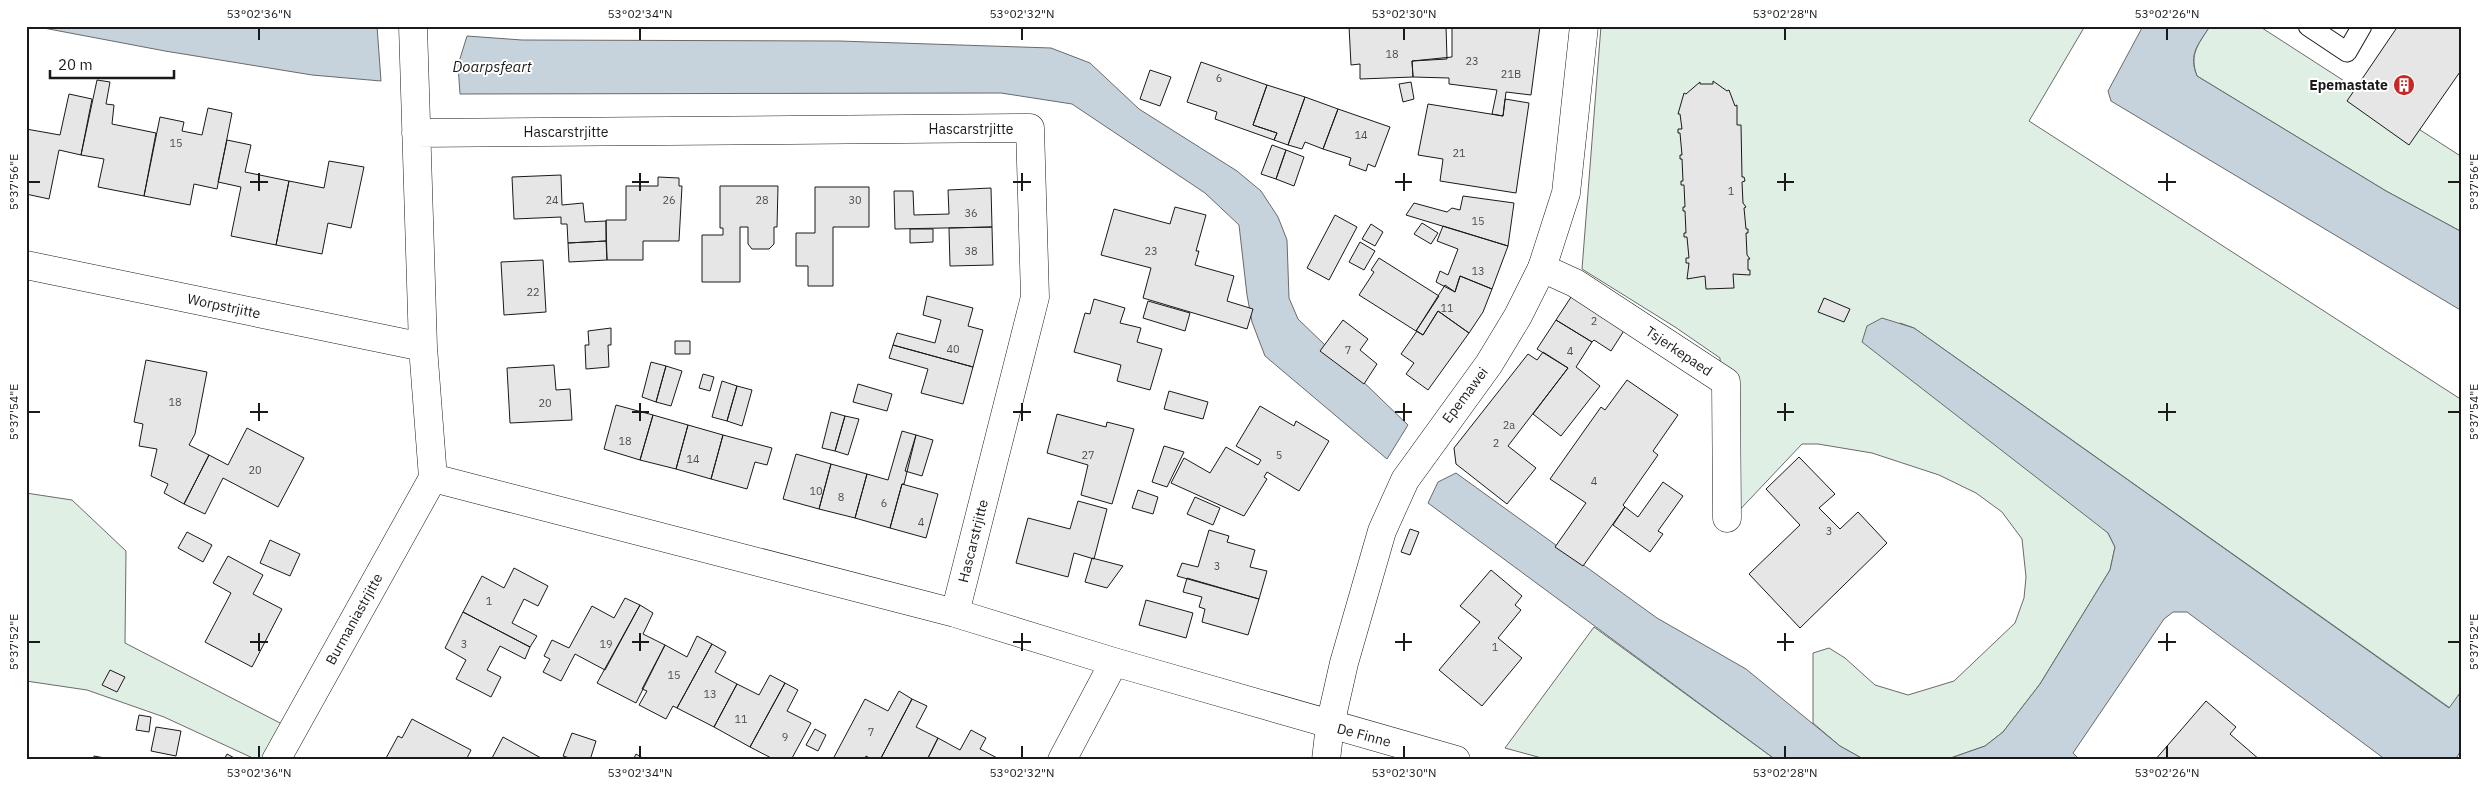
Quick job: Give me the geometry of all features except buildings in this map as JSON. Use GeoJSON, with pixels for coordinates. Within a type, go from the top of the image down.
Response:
{"type":"FeatureCollection","features":[{"type":"Feature","properties":{"kind":"street"},"geometry":{"type":"LineString","coordinates":[[413,26],[423,347],[433,478],[955,613],[1330,725]]}},
{"type":"Feature","properties":{"kind":"street","name":"Epemawei"},"geometry":{"type":"LineString","coordinates":[[1326,760],[1330,725],[1344,663],[1367,577],[1382,531],[1405,480],[1489,364],[1518,316],[1542,268],[1566,194],[1584,26]]}},
{"type":"Feature","properties":{"kind":"street","name":"Hascarstrjitte"},"geometry":{"type":"LineString","coordinates":[[416,133],[1030,128],[1035,296],[955,613]]}},
{"type":"Feature","properties":{"kind":"street","name":"Worpstrjitte"},"geometry":{"type":"LineString","coordinates":[[26,265],[423,347]]}},
{"type":"Feature","properties":{"kind":"street","name":"Tsjerkepaed"},"geometry":{"type":"LineString","coordinates":[[1542,268],[1575,283],[1726,382],[1727,518]]}},
{"type":"Feature","properties":{"kind":"street","name":"Burmaniastrjitte"},"geometry":{"type":"LineString","coordinates":[[276,760],[433,478]]}},
{"type":"Feature","properties":{"kind":"street"},"geometry":{"type":"LineString","coordinates":[[1062,760],[1114,662]]}},
{"type":"Feature","properties":{"kind":"street","name":"De Finne"},"geometry":{"type":"LineString","coordinates":[[1330,725],[1456,760]]}},
{"type":"Feature","properties":{"kind":"lane"},"geometry":{"type":"LineString","coordinates":[[2308,26],[2347,52],[2362,26]]}},
{"type":"Feature","properties":{"kind":"green space"},"geometry":{"type":"Polygon","coordinates":[[[1601,26],[2085,26],[2029,121],[2462,400],[2462,690],[2450,708],[1914,328],[1900,323],[2108,533],[2115,547],[2110,570],[2040,684],[2003,732],[1985,746],[1945,760],[1865,760],[1840,746],[1813,723],[1813,653],[1829,648],[1845,658],[1875,685],[1908,695],[1954,681],[2015,623],[2024,598],[2026,577],[2022,539],[2002,512],[1976,493],[1939,475],[1872,453],[1818,444],[1802,444],[1732,518],[1720,358],[1675,327],[1582,269],[1601,26]]]}},
{"type":"Feature","properties":{"kind":"green space"},"geometry":{"type":"Polygon","coordinates":[[[2210,26],[2259,26],[2462,157],[2462,232],[2386,191],[2197,76],[2194,56],[2210,26]]]}},
{"type":"Feature","properties":{"kind":"green space"},"geometry":{"type":"Polygon","coordinates":[[[26,493],[72,500],[126,551],[125,643],[282,724],[262,760],[257,760],[164,717],[87,690],[26,681],[26,493]]]}},
{"type":"Feature","properties":{"kind":"green space"},"geometry":{"type":"Polygon","coordinates":[[[1594,627],[1776,760],[1549,760],[1505,748],[1594,627]]]}},
{"type":"Feature","properties":{"kind":"water"},"geometry":{"type":"Polygon","coordinates":[[[33,26],[377,26],[381,81],[312,75],[165,51],[33,26]]]}},
{"type":"Feature","properties":{"kind":"water"},"geometry":{"type":"Polygon","coordinates":[[[2143,26],[2210,26],[2198,44],[2194,56],[2194,68],[2197,76],[2386,191],[2462,232],[2462,311],[2111,101],[2108,91],[2143,26]]]}},
{"type":"Feature","properties":{"kind":"water","name":"Doarpsfeart"},"geometry":{"type":"Polygon","coordinates":[[[467,36],[522,40],[839,41],[1051,48],[1090,63],[1139,109],[1237,171],[1261,191],[1278,217],[1287,240],[1289,298],[1298,319],[1408,425],[1387,459],[1265,356],[1252,322],[1239,225],[1205,193],[1072,104],[1001,93],[460,94],[458,65],[467,36]]]}},
{"type":"Feature","properties":{"kind":"water"},"geometry":{"type":"Polygon","coordinates":[[[1882,318],[1914,328],[2449,708],[2462,690],[2462,749],[2455,760],[2386,760],[2187,612],[2173,612],[2164,619],[2073,753],[2080,760],[1945,760],[1985,746],[2003,732],[2040,684],[2110,570],[2115,547],[2108,533],[1862,342],[1867,326],[1882,318]]]}},
{"type":"Feature","properties":{"kind":"water"},"geometry":{"type":"Polygon","coordinates":[[[1456,473],[1657,618],[1746,669],[1840,746],[1865,760],[1776,760],[1428,503],[1438,482],[1456,473]]]}},
{"type":"Feature","properties":{"kind":"place","name":"Epemastate"},"geometry":{"type":"Point","coordinates":[2404,85]}}]}
